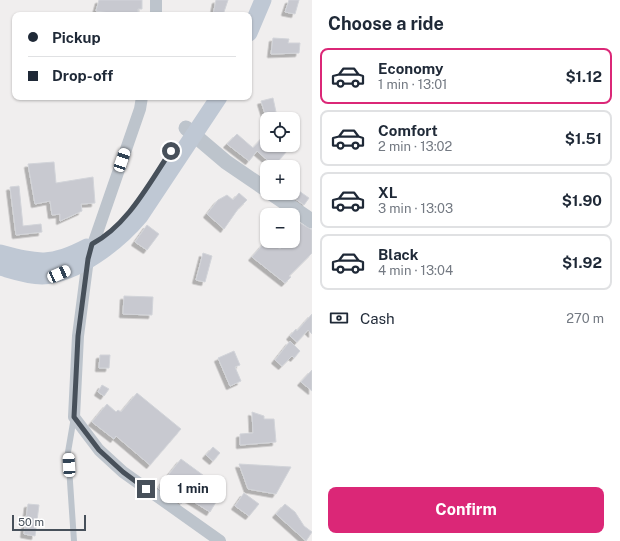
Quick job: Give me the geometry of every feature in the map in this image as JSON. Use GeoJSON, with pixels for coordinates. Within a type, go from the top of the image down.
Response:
{"type":"FeatureCollection","features":[{"type":"Feature","properties":{"kind":"main road"},"geometry":{"type":"LineString","coordinates":[[245,12],[250,0]]}},
{"type":"Feature","properties":{"kind":"main road"},"geometry":{"type":"LineString","coordinates":[[252,26],[263,0]]}},
{"type":"Feature","properties":{"kind":"main road"},"geometry":{"type":"LineString","coordinates":[[1,255],[27,274],[42,276],[59,274],[90,252],[105,250],[131,227],[190,131],[206,100]]}},
{"type":"Feature","properties":{"kind":"main road"},"geometry":{"type":"LineString","coordinates":[[190,131],[216,100]]}},
{"type":"Feature","properties":{"kind":"street"},"geometry":{"type":"LineString","coordinates":[[156,0],[156,12]]}},
{"type":"Feature","properties":{"kind":"street"},"geometry":{"type":"LineString","coordinates":[[142,100],[140,109],[90,252],[78,336],[74,417],[99,450],[123,472],[220,541]]}},
{"type":"Feature","properties":{"kind":"street"},"geometry":{"type":"LineString","coordinates":[[190,131],[226,162],[260,185]]}},
{"type":"Feature","properties":{"kind":"street"},"geometry":{"type":"LineString","coordinates":[[282,200],[312,221]]}},
{"type":"Feature","properties":{"kind":"lane"},"geometry":{"type":"LineString","coordinates":[[74,417],[68,452],[74,541]]}},
{"type":"Feature","properties":{"kind":"building"},"geometry":{"type":"Polygon","coordinates":[[[99,0],[142,0],[142,9],[138,9],[138,12],[96,11],[99,0]]]}},
{"type":"Feature","properties":{"kind":"building"},"geometry":{"type":"Polygon","coordinates":[[[216,0],[228,0],[224,12],[214,12],[216,0]]]}},
{"type":"Feature","properties":{"kind":"building"},"geometry":{"type":"Polygon","coordinates":[[[289,0],[299,0],[295,14],[285,12],[289,0]]]}},
{"type":"Feature","properties":{"kind":"building"},"geometry":{"type":"Polygon","coordinates":[[[273,38],[289,39],[288,43],[300,43],[299,53],[271,54],[273,38]]]}},
{"type":"Feature","properties":{"kind":"building"},"geometry":{"type":"Polygon","coordinates":[[[273,98],[276,112],[264,112],[261,101],[273,98]]]}},
{"type":"Feature","properties":{"kind":"building"},"geometry":{"type":"Polygon","coordinates":[[[237,134],[253,148],[260,140],[260,152],[286,152],[279,160],[267,160],[257,151],[249,161],[227,144],[237,134]]]}},
{"type":"Feature","properties":{"kind":"building"},"geometry":{"type":"Polygon","coordinates":[[[54,162],[56,183],[93,177],[95,203],[81,204],[82,211],[60,221],[60,214],[52,215],[50,201],[35,204],[28,164],[54,162]]]}},
{"type":"Feature","properties":{"kind":"building"},"geometry":{"type":"Polygon","coordinates":[[[19,186],[23,226],[41,224],[42,232],[16,235],[10,187],[19,186]]]}},
{"type":"Feature","properties":{"kind":"building"},"geometry":{"type":"Polygon","coordinates":[[[300,192],[309,198],[304,205],[297,200],[300,200],[300,192]]]}},
{"type":"Feature","properties":{"kind":"building"},"geometry":{"type":"Polygon","coordinates":[[[239,193],[247,200],[238,209],[224,229],[207,214],[218,200],[227,195],[233,200],[239,193]]]}},
{"type":"Feature","properties":{"kind":"building"},"geometry":{"type":"Polygon","coordinates":[[[300,223],[312,230],[312,253],[289,276],[291,277],[285,283],[252,257],[260,248],[300,248],[300,223]]]}},
{"type":"Feature","properties":{"kind":"building"},"geometry":{"type":"Polygon","coordinates":[[[147,225],[159,234],[147,250],[135,242],[147,225]]]}},
{"type":"Feature","properties":{"kind":"building"},"geometry":{"type":"Polygon","coordinates":[[[203,253],[212,256],[205,282],[196,280],[203,253]]]}},
{"type":"Feature","properties":{"kind":"building"},"geometry":{"type":"Polygon","coordinates":[[[124,296],[153,297],[152,315],[123,314],[124,296]]]}},
{"type":"Feature","properties":{"kind":"building"},"geometry":{"type":"Polygon","coordinates":[[[312,314],[312,334],[308,330],[297,342],[290,336],[296,329],[297,331],[312,314]]]}},
{"type":"Feature","properties":{"kind":"building"},"geometry":{"type":"Polygon","coordinates":[[[290,341],[300,351],[294,358],[292,356],[282,366],[275,360],[290,341]]]}},
{"type":"Feature","properties":{"kind":"building"},"geometry":{"type":"Polygon","coordinates":[[[234,351],[240,365],[235,367],[241,381],[230,386],[218,358],[234,351]]]}},
{"type":"Feature","properties":{"kind":"building"},"geometry":{"type":"Polygon","coordinates":[[[100,355],[110,355],[109,368],[99,368],[100,355]]]}},
{"type":"Feature","properties":{"kind":"building"},"geometry":{"type":"Polygon","coordinates":[[[312,370],[312,391],[301,382],[312,370]]]}},
{"type":"Feature","properties":{"kind":"building"},"geometry":{"type":"Polygon","coordinates":[[[102,385],[109,389],[104,396],[98,392],[102,385]]]}},
{"type":"Feature","properties":{"kind":"building"},"geometry":{"type":"Polygon","coordinates":[[[137,393],[181,429],[150,465],[116,436],[114,439],[92,422],[107,404],[116,412],[118,410],[121,412],[137,393]]]}},
{"type":"Feature","properties":{"kind":"building"},"geometry":{"type":"Polygon","coordinates":[[[252,412],[264,416],[264,419],[274,419],[276,442],[240,445],[240,434],[253,433],[252,412]]]}},
{"type":"Feature","properties":{"kind":"building"},"geometry":{"type":"Polygon","coordinates":[[[213,447],[220,453],[213,461],[206,455],[213,447]]]}},
{"type":"Feature","properties":{"kind":"building"},"geometry":{"type":"Polygon","coordinates":[[[181,459],[207,478],[198,490],[216,502],[210,512],[186,497],[181,504],[158,488],[181,459]]]}},
{"type":"Feature","properties":{"kind":"building"},"geometry":{"type":"Polygon","coordinates":[[[239,464],[291,467],[276,494],[248,489],[239,464]]]}},
{"type":"Feature","properties":{"kind":"building"},"geometry":{"type":"Polygon","coordinates":[[[244,493],[259,504],[249,516],[235,506],[244,493]]]}},
{"type":"Feature","properties":{"kind":"building"},"geometry":{"type":"Polygon","coordinates":[[[28,504],[39,505],[35,536],[24,534],[28,504]]]}},
{"type":"Feature","properties":{"kind":"building"},"geometry":{"type":"Polygon","coordinates":[[[285,504],[295,512],[304,526],[312,532],[306,541],[276,514],[285,504]]]}},
{"type":"Feature","properties":{"kind":"route"},"geometry":{"type":"LineString","coordinates":[[146,489],[123,472],[99,450],[74,417],[78,336],[88,259],[92,244],[100,240],[122,220],[132,208],[171,151]]}}]}
